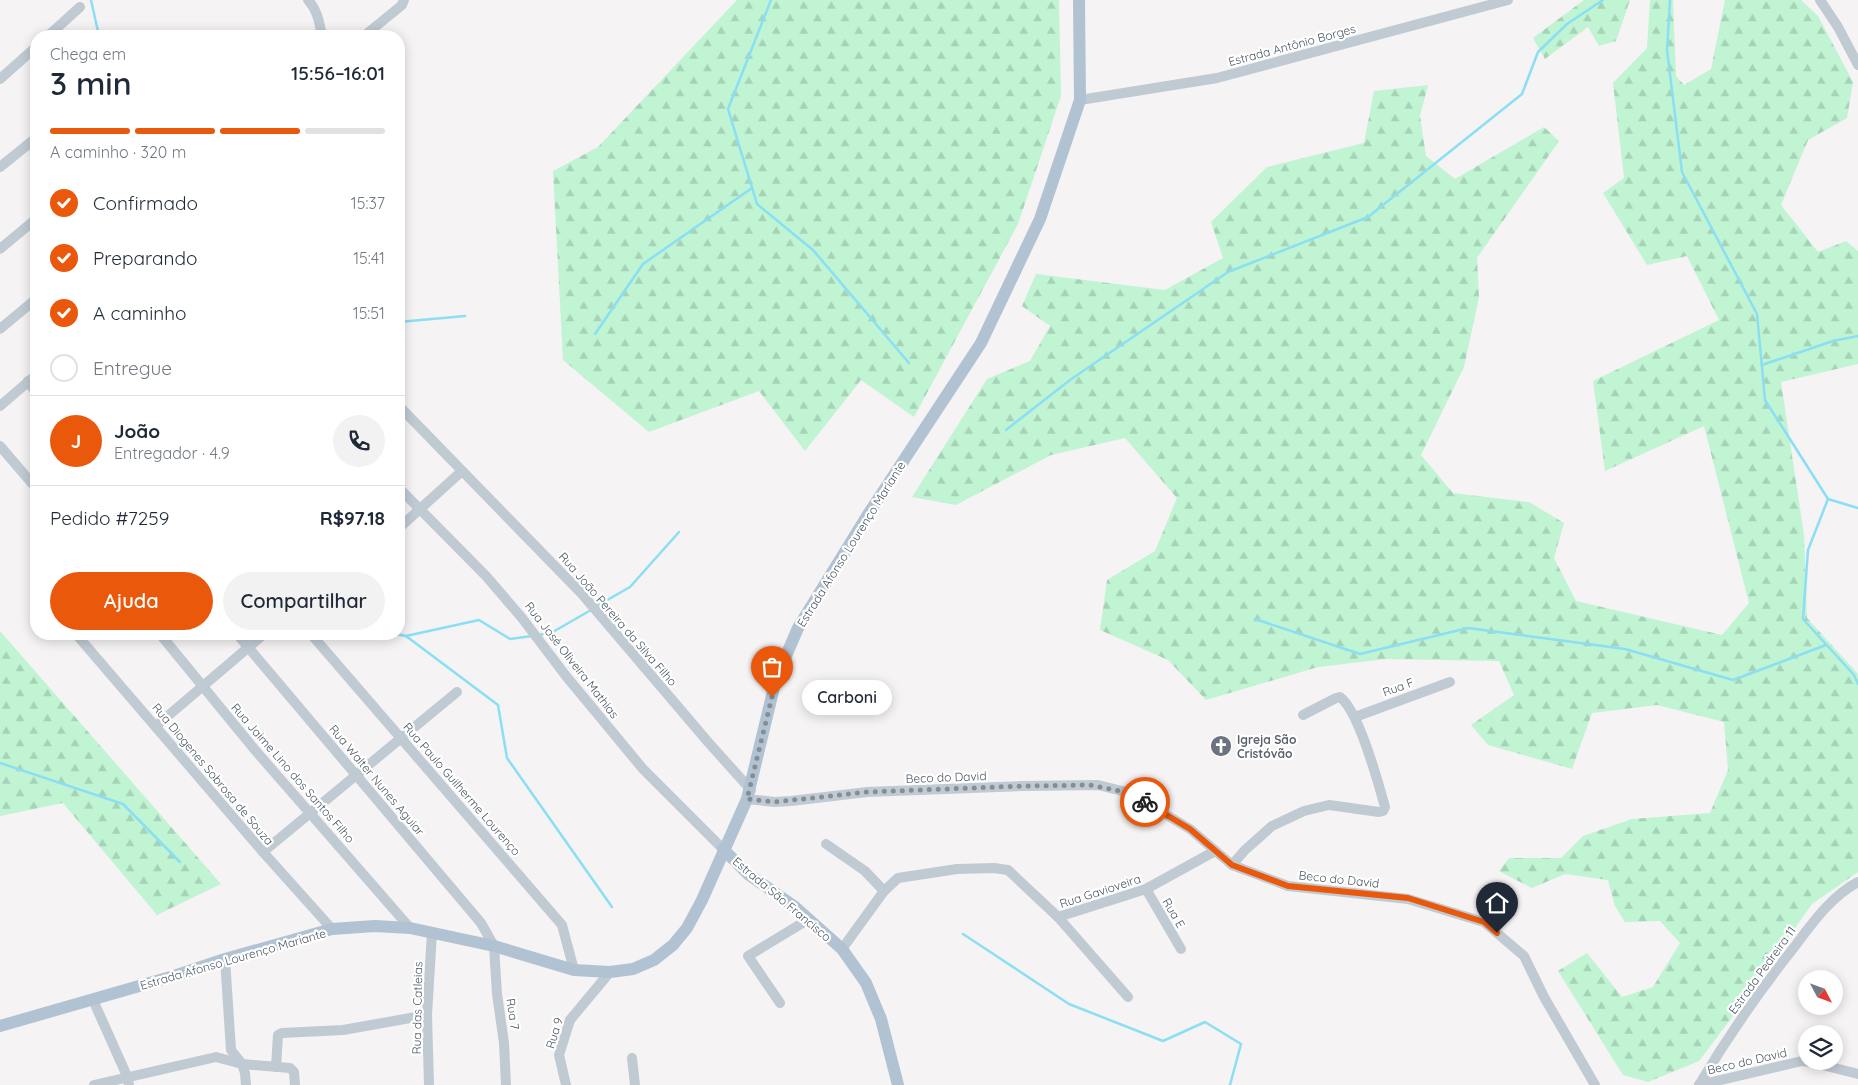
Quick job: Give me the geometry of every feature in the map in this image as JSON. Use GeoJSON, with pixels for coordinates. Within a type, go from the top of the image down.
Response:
{"type":"FeatureCollection","features":[{"type":"Feature","properties":{"kind":"main road","name":"Estrada Afonso Lourenço Mariante"},"geometry":{"type":"LineString","coordinates":[[0,1026],[332,929],[375,926],[410,928],[494,946],[574,970],[610,972],[632,969],[647,963],[673,946],[687,928],[702,900],[749,794],[776,679],[798,628],[870,513],[981,343],[1040,219],[1080,100],[1079,0]]}},
{"type":"Feature","properties":{"kind":"main road","name":"Estrada São Francisco"},"geometry":{"type":"LineString","coordinates":[[723,849],[748,874],[795,907],[842,949],[866,983],[874,1001],[881,1019],[898,1085]]}},
{"type":"Feature","properties":{"kind":"street"},"geometry":{"type":"LineString","coordinates":[[308,0],[315,8],[321,30]]}},
{"type":"Feature","properties":{"kind":"street"},"geometry":{"type":"LineString","coordinates":[[371,30],[402,5],[404,0]]}},
{"type":"Feature","properties":{"kind":"street","name":"Estrada Antônio Borges"},"geometry":{"type":"LineString","coordinates":[[1080,100],[1217,78],[1508,0]]}},
{"type":"Feature","properties":{"kind":"street"},"geometry":{"type":"LineString","coordinates":[[1820,0],[1838,27],[1858,64]]}},
{"type":"Feature","properties":{"kind":"street"},"geometry":{"type":"LineString","coordinates":[[55,30],[80,8]]}},
{"type":"Feature","properties":{"kind":"street"},"geometry":{"type":"LineString","coordinates":[[0,80],[30,52]]}},
{"type":"Feature","properties":{"kind":"street"},"geometry":{"type":"LineString","coordinates":[[0,168],[30,143]]}},
{"type":"Feature","properties":{"kind":"street"},"geometry":{"type":"LineString","coordinates":[[0,250],[30,224]]}},
{"type":"Feature","properties":{"kind":"street"},"geometry":{"type":"LineString","coordinates":[[0,330],[30,306]]}},
{"type":"Feature","properties":{"kind":"street"},"geometry":{"type":"LineString","coordinates":[[0,406],[30,380]]}},
{"type":"Feature","properties":{"kind":"street","name":"Rua João Pereira da Silva Filho"},"geometry":{"type":"LineString","coordinates":[[405,412],[582,594],[708,742],[749,794]]}},
{"type":"Feature","properties":{"kind":"street"},"geometry":{"type":"LineString","coordinates":[[0,446],[30,481]]}},
{"type":"Feature","properties":{"kind":"street"},"geometry":{"type":"LineString","coordinates":[[405,523],[462,471]]}},
{"type":"Feature","properties":{"kind":"street","name":"Rua José Oliveira Mathias"},"geometry":{"type":"LineString","coordinates":[[405,494],[498,590],[643,769],[723,849]]}},
{"type":"Feature","properties":{"kind":"street","name":"Rua Diogenes Sobrosa de Souza"},"geometry":{"type":"LineString","coordinates":[[81,640],[263,852],[332,929]]}},
{"type":"Feature","properties":{"kind":"street","name":"Rua Jaime Lino dos Santos Filho"},"geometry":{"type":"LineString","coordinates":[[165,640],[255,750],[410,928]]}},
{"type":"Feature","properties":{"kind":"street","name":"Rua Walter Nunes Aguiar"},"geometry":{"type":"LineString","coordinates":[[242,640],[481,923],[494,946]]}},
{"type":"Feature","properties":{"kind":"street"},"geometry":{"type":"LineString","coordinates":[[156,726],[257,640]]}},
{"type":"Feature","properties":{"kind":"street","name":"Rua Paulo Guilherme Lourenço"},"geometry":{"type":"LineString","coordinates":[[316,640],[562,925],[574,970]]}},
{"type":"Feature","properties":{"kind":"street","name":"Rua F"},"geometry":{"type":"LineString","coordinates":[[1355,717],[1450,682]]}},
{"type":"Feature","properties":{"kind":"street"},"geometry":{"type":"LineString","coordinates":[[263,852],[457,692]]}},
{"type":"Feature","properties":{"kind":"street"},"geometry":{"type":"LineString","coordinates":[[1232,865],[1245,850],[1272,826],[1304,811],[1329,805],[1379,812],[1383,811],[1385,807],[1355,717],[1340,697],[1303,715]]}},
{"type":"Feature","properties":{"kind":"street","name":"Beco do David"},"geometry":{"type":"LineString","coordinates":[[749,794],[775,802],[867,792],[1098,785],[1130,793],[1190,829],[1232,865],[1288,886],[1408,898],[1484,922],[1524,956],[1544,997],[1595,1085]]}},
{"type":"Feature","properties":{"kind":"street"},"geometry":{"type":"LineString","coordinates":[[826,844],[865,871],[884,891]]}},
{"type":"Feature","properties":{"kind":"street","name":"Rua Gavioveira"},"geometry":{"type":"LineString","coordinates":[[1128,996],[1058,917],[1146,889],[1216,852]]}},
{"type":"Feature","properties":{"kind":"street"},"geometry":{"type":"LineString","coordinates":[[842,949],[884,891],[898,878],[957,869],[994,868],[1008,870],[1058,917]]}},
{"type":"Feature","properties":{"kind":"street","name":"Estrada Pedreira 11"},"geometry":{"type":"LineString","coordinates":[[1699,1085],[1758,993],[1814,921],[1848,887],[1858,882]]}},
{"type":"Feature","properties":{"kind":"street","name":"Rua E"},"geometry":{"type":"LineString","coordinates":[[1146,889],[1180,949]]}},
{"type":"Feature","properties":{"kind":"street"},"geometry":{"type":"LineString","coordinates":[[780,1003],[748,956],[809,919]]}},
{"type":"Feature","properties":{"kind":"street","name":"Rua das Catleias"},"geometry":{"type":"LineString","coordinates":[[429,1085],[427,1015],[432,932]]}},
{"type":"Feature","properties":{"kind":"street","name":"Rua 7"},"geometry":{"type":"LineString","coordinates":[[494,946],[497,994],[504,1043],[506,1085]]}},
{"type":"Feature","properties":{"kind":"street"},"geometry":{"type":"LineString","coordinates":[[225,959],[231,1050],[242,1064],[246,1073],[246,1085]]}},
{"type":"Feature","properties":{"kind":"street","name":"Rua 9"},"geometry":{"type":"LineString","coordinates":[[566,1085],[559,1055],[570,1020],[610,972]]}},
{"type":"Feature","properties":{"kind":"street"},"geometry":{"type":"LineString","coordinates":[[93,1000],[128,1081]]}},
{"type":"Feature","properties":{"kind":"street"},"geometry":{"type":"LineString","coordinates":[[276,1067],[277,1040],[278,1035],[282,1033],[343,1030],[427,1015]]}},
{"type":"Feature","properties":{"kind":"street"},"geometry":{"type":"LineString","coordinates":[[94,1085],[128,1081],[216,1057],[242,1064],[292,1068],[295,1085]]}},
{"type":"Feature","properties":{"kind":"street"},"geometry":{"type":"LineString","coordinates":[[632,1058],[635,1085]]}},
{"type":"Feature","properties":{"kind":"street","name":"Beco do David"},"geometry":{"type":"LineString","coordinates":[[1699,1085],[1802,1061],[1858,1074]]}},
{"type":"Feature","properties":{"kind":"green space"},"geometry":{"type":"Polygon","coordinates":[[[737,0],[1059,0],[1061,96],[1018,224],[914,417],[861,380],[805,451],[759,391],[649,432],[563,360],[553,171],[598,147],[737,0]]]}},
{"type":"Feature","properties":{"kind":"green space"},"geometry":{"type":"Polygon","coordinates":[[[1584,0],[1630,0],[1616,41],[1599,46],[1588,27],[1545,59],[1533,38],[1584,0]]]}},
{"type":"Feature","properties":{"kind":"green space"},"geometry":{"type":"Polygon","coordinates":[[[1650,0],[1673,0],[1676,76],[1684,85],[1711,69],[1725,0],[1801,0],[1818,16],[1853,82],[1847,118],[1808,140],[1781,205],[1818,252],[1846,241],[1858,251],[1858,364],[1781,382],[1804,535],[1807,618],[1858,674],[1858,872],[1812,904],[1699,1061],[1648,1082],[1623,1075],[1558,971],[1587,953],[1622,997],[1653,987],[1680,943],[1660,921],[1625,922],[1615,906],[1608,880],[1565,874],[1532,888],[1499,871],[1509,858],[1561,858],[1583,836],[1632,819],[1710,813],[1728,770],[1724,722],[1657,705],[1592,713],[1572,769],[1488,745],[1471,725],[1514,695],[1499,661],[1386,659],[1318,667],[1206,700],[1168,660],[1100,630],[1107,580],[1155,551],[1177,498],[1125,438],[1051,455],[956,505],[912,497],[987,379],[1030,361],[1050,326],[1022,306],[1036,274],[1165,290],[1223,258],[1211,222],[1267,167],[1364,143],[1374,91],[1428,85],[1420,116],[1426,156],[1455,179],[1544,127],[1559,141],[1477,258],[1479,297],[1464,367],[1421,455],[1453,493],[1529,502],[1564,523],[1554,558],[1576,601],[1722,635],[1749,603],[1704,426],[1605,471],[1593,381],[1719,320],[1687,256],[1647,265],[1603,193],[1624,178],[1613,83],[1647,48],[1650,0]]]}},
{"type":"Feature","properties":{"kind":"green space"},"geometry":{"type":"Polygon","coordinates":[[[0,631],[221,884],[157,915],[63,803],[0,816],[0,631]]]}},
{"type":"Feature","properties":{"kind":"waterway"},"geometry":{"type":"LineString","coordinates":[[91,0],[98,30]]}},
{"type":"Feature","properties":{"kind":"waterway"},"geometry":{"type":"LineString","coordinates":[[771,0],[728,109],[757,204],[813,250],[909,363]]}},
{"type":"Feature","properties":{"kind":"waterway"},"geometry":{"type":"LineString","coordinates":[[1006,430],[1070,380],[1228,272],[1368,217],[1522,94],[1538,52],[1567,24],[1603,0]]}},
{"type":"Feature","properties":{"kind":"waterway"},"geometry":{"type":"LineString","coordinates":[[1670,0],[1667,50],[1682,172],[1757,314],[1765,400],[1828,499],[1808,550],[1803,619],[1854,675],[1858,684]]}},
{"type":"Feature","properties":{"kind":"waterway"},"geometry":{"type":"LineString","coordinates":[[595,334],[643,264],[752,188]]}},
{"type":"Feature","properties":{"kind":"waterway"},"geometry":{"type":"LineString","coordinates":[[405,321],[465,316]]}},
{"type":"Feature","properties":{"kind":"waterway"},"geometry":{"type":"LineString","coordinates":[[1762,365],[1833,341],[1858,336]]}},
{"type":"Feature","properties":{"kind":"waterway"},"geometry":{"type":"LineString","coordinates":[[1828,499],[1858,508]]}},
{"type":"Feature","properties":{"kind":"waterway"},"geometry":{"type":"LineString","coordinates":[[595,607],[630,587],[679,532]]}},
{"type":"Feature","properties":{"kind":"waterway"},"geometry":{"type":"LineString","coordinates":[[537,635],[551,633],[591,610]]}},
{"type":"Feature","properties":{"kind":"waterway"},"geometry":{"type":"LineString","coordinates":[[1255,619],[1360,654],[1468,628],[1625,649],[1733,680],[1826,645]]}},
{"type":"Feature","properties":{"kind":"waterway"},"geometry":{"type":"LineString","coordinates":[[406,636],[479,620],[510,639],[532,636]]}},
{"type":"Feature","properties":{"kind":"waterway"},"geometry":{"type":"LineString","coordinates":[[405,636],[498,705],[507,758],[612,907]]}},
{"type":"Feature","properties":{"kind":"waterway"},"geometry":{"type":"LineString","coordinates":[[0,763],[123,804],[180,862]]}},
{"type":"Feature","properties":{"kind":"waterway"},"geometry":{"type":"LineString","coordinates":[[963,934],[1069,1004],[1163,1041],[1205,1022],[1241,1044],[1230,1085]]}},
{"type":"Feature","properties":{"kind":"way so far"},"geometry":{"type":"LineString","coordinates":[[772,697],[751,790],[747,799],[775,802],[867,792],[1098,785],[1130,793],[1145,802]]}},
{"type":"Feature","properties":{"kind":"place","name":"Carboni"},"geometry":{"type":"Point","coordinates":[772,697]}},
{"type":"Feature","properties":{"kind":"place","name":"Igreja São Cristóvão"},"geometry":{"type":"Point","coordinates":[1221,746]}},
{"type":"Feature","properties":{"kind":"route"},"geometry":{"type":"LineString","coordinates":[[1145,802],[1190,829],[1232,865],[1288,886],[1408,898],[1484,922],[1497,933]]}}]}
